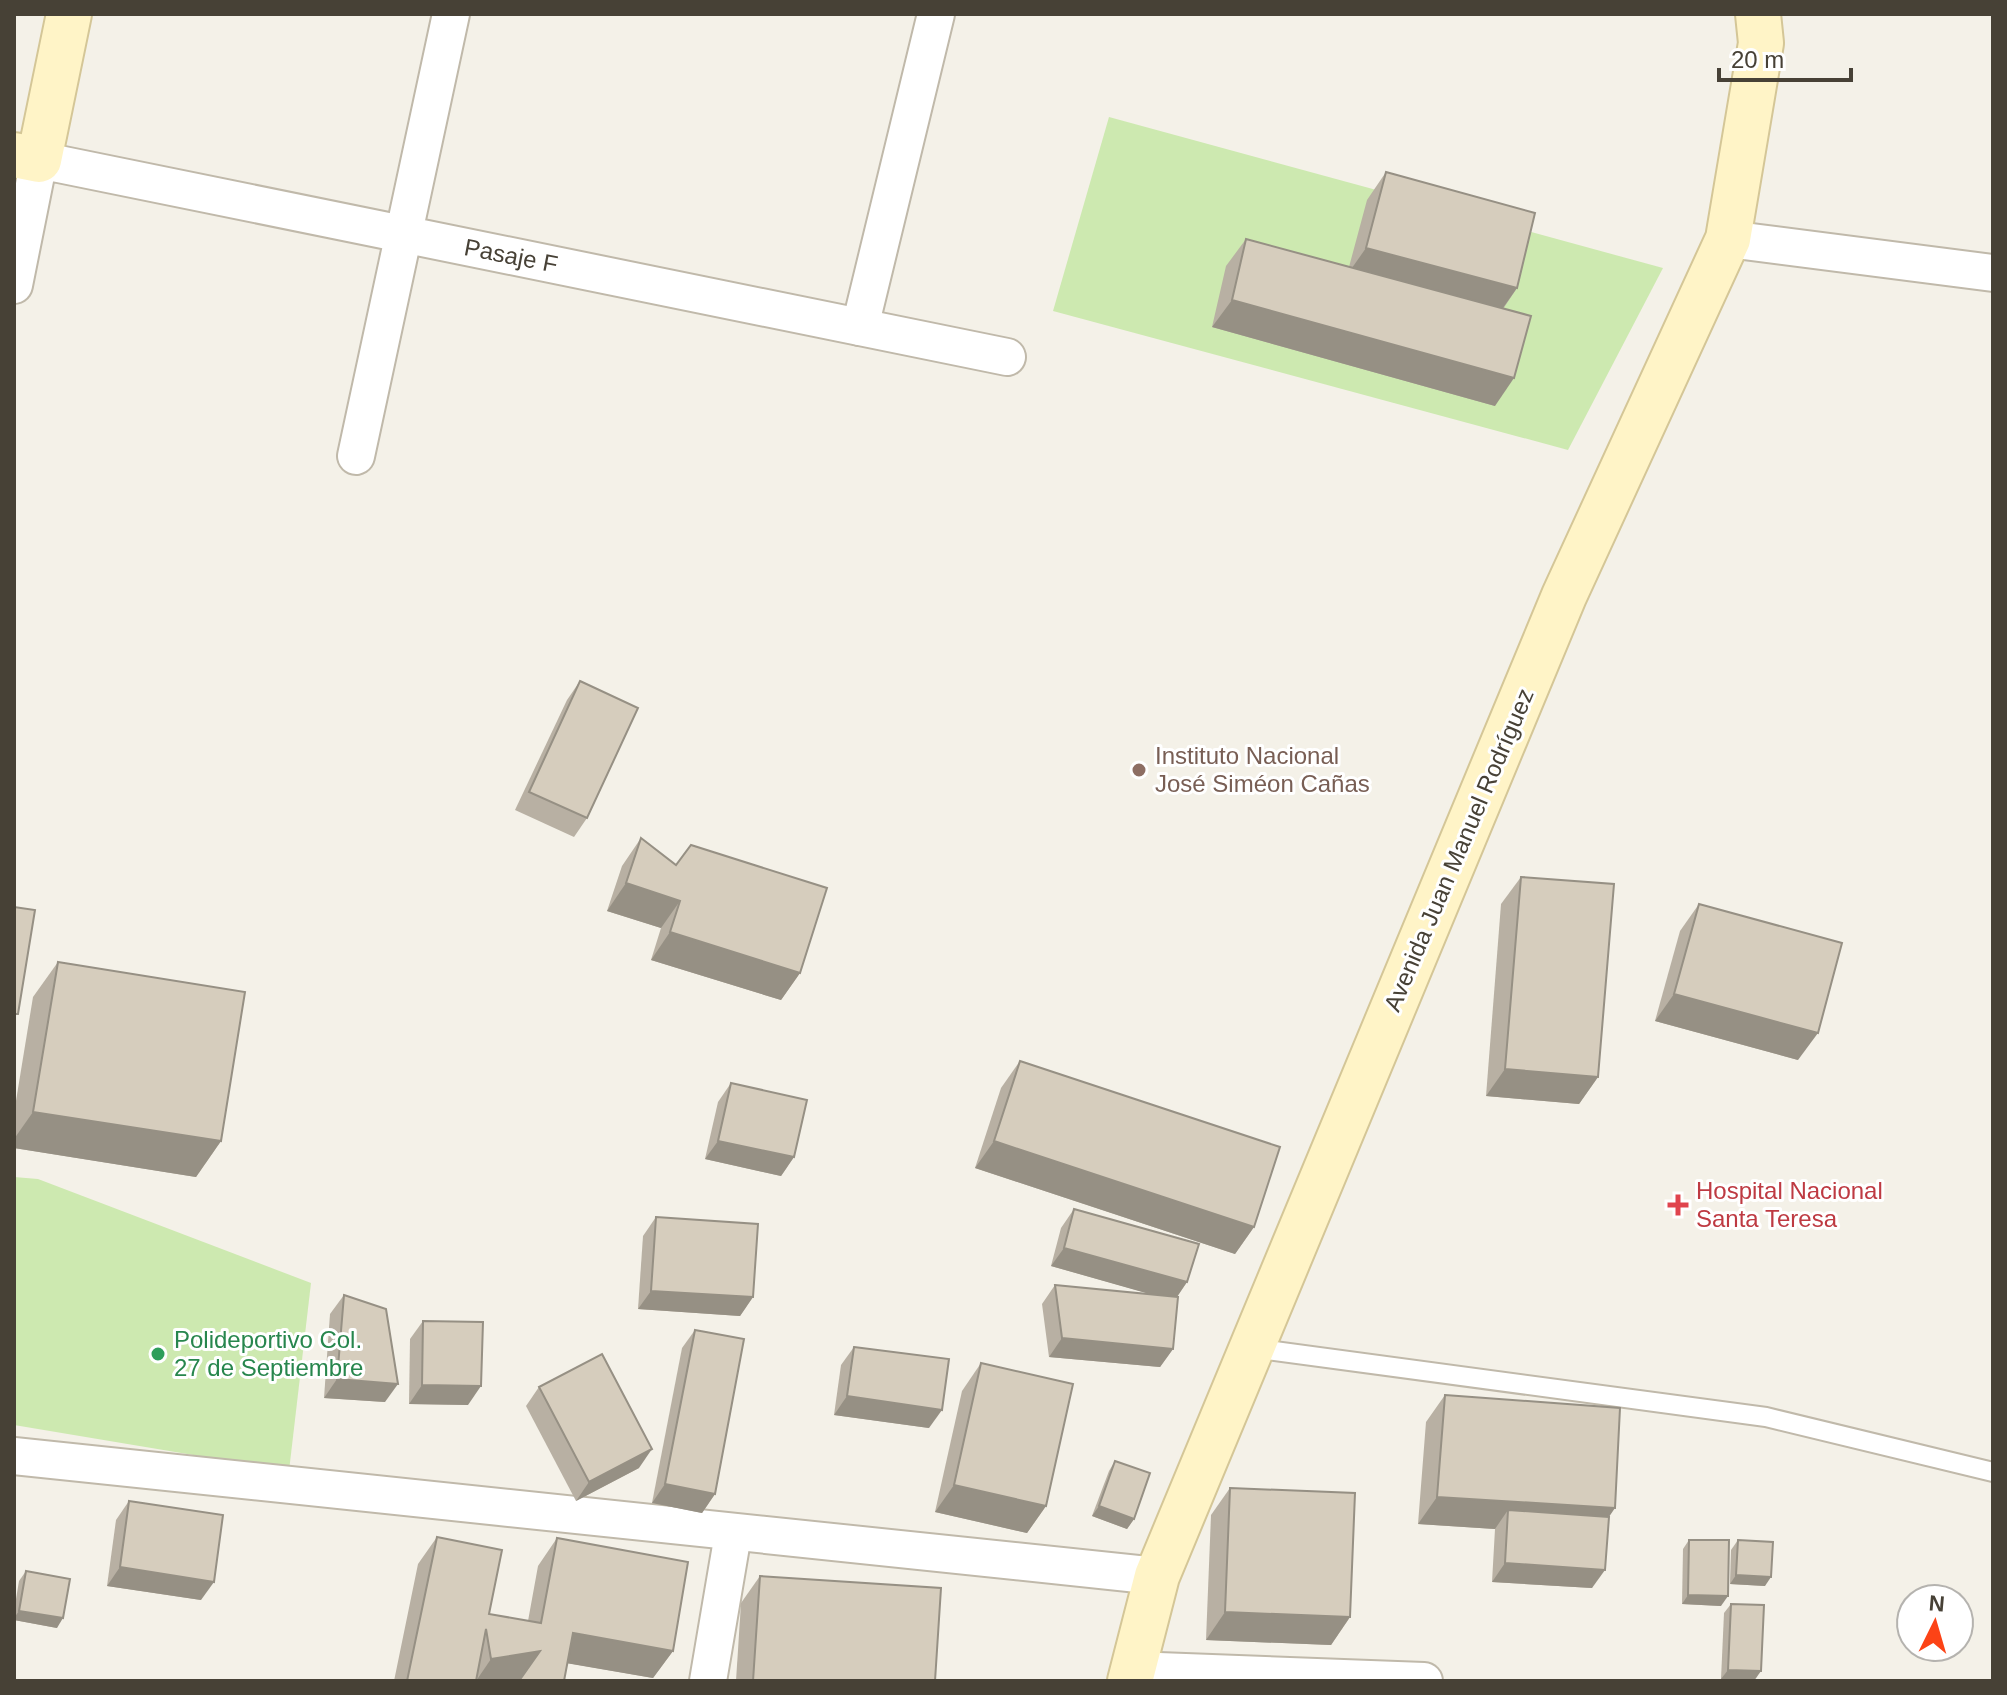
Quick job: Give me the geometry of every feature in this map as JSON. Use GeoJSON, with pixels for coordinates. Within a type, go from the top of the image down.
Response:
{"type":"FeatureCollection","features":[{"type":"Feature","properties":{"kind":"street"},"geometry":{"type":"LineString","coordinates":[[14,285],[27,158],[69,14]]}},
{"type":"Feature","properties":{"kind":"street"},"geometry":{"type":"LineString","coordinates":[[356,456],[451,14]]}},
{"type":"Feature","properties":{"kind":"street"},"geometry":{"type":"LineString","coordinates":[[860,327],[936,14]]}},
{"type":"Feature","properties":{"kind":"street","name":"Avenida Juan Manuel Rodríguez"},"geometry":{"type":"LineString","coordinates":[[1131,1676],[1157,1576],[1564,596],[1728,239],[1761,43],[1758,14]]}},
{"type":"Feature","properties":{"kind":"street","name":"Pasaje F"},"geometry":{"type":"LineString","coordinates":[[27,158],[1007,357]]}},
{"type":"Feature","properties":{"kind":"street"},"geometry":{"type":"LineString","coordinates":[[1728,239],[1993,273]]}},
{"type":"Feature","properties":{"kind":"street"},"geometry":{"type":"LineString","coordinates":[[14,1456],[733,1534],[1157,1576]]}},
{"type":"Feature","properties":{"kind":"street"},"geometry":{"type":"LineString","coordinates":[[708,1681],[733,1534]]}},
{"type":"Feature","properties":{"kind":"street"},"geometry":{"type":"LineString","coordinates":[[1131,1676],[1424,1681]]}},
{"type":"Feature","properties":{"kind":"lane"},"geometry":{"type":"LineString","coordinates":[[1252,1348],[1766,1417],[1993,1472]]}},
{"type":"Feature","properties":{"kind":"green space"},"geometry":{"type":"Polygon","coordinates":[[[1109,117],[1663,268],[1568,450],[1053,311],[1109,117]]]}},
{"type":"Feature","properties":{"kind":"green space","name":"Polideportivo Col. 27 de Septiembre"},"geometry":{"type":"Polygon","coordinates":[[[14,1177],[38,1179],[311,1283],[289,1471],[14,1425],[14,1177]]]}},
{"type":"Feature","properties":{"kind":"building"},"geometry":{"type":"Polygon","coordinates":[[[1386,172],[1535,213],[1517,288],[1366,248],[1386,172]]]}},
{"type":"Feature","properties":{"kind":"building"},"geometry":{"type":"Polygon","coordinates":[[[1246,239],[1531,316],[1514,378],[1232,300],[1246,239]]]}},
{"type":"Feature","properties":{"kind":"building"},"geometry":{"type":"Polygon","coordinates":[[[580,681],[638,708],[587,818],[529,792],[580,681]]]}},
{"type":"Feature","properties":{"kind":"building"},"geometry":{"type":"Polygon","coordinates":[[[641,838],[676,865],[691,845],[827,888],[800,973],[670,932],[680,901],[626,883],[641,838]]]}},
{"type":"Feature","properties":{"kind":"building"},"geometry":{"type":"Polygon","coordinates":[[[1521,877],[1614,884],[1598,1077],[1505,1069],[1521,877]]]}},
{"type":"Feature","properties":{"kind":"building"},"geometry":{"type":"Polygon","coordinates":[[[1699,904],[1842,943],[1818,1033],[1674,994],[1699,904]]]}},
{"type":"Feature","properties":{"kind":"building"},"geometry":{"type":"Polygon","coordinates":[[[14,907],[35,910],[18,1014],[14,1014],[14,907]]]}},
{"type":"Feature","properties":{"kind":"building"},"geometry":{"type":"Polygon","coordinates":[[[58,962],[245,992],[221,1141],[33,1112],[58,962]]]}},
{"type":"Feature","properties":{"kind":"building"},"geometry":{"type":"Polygon","coordinates":[[[1020,1061],[1280,1147],[1254,1227],[994,1141],[1020,1061]]]}},
{"type":"Feature","properties":{"kind":"building"},"geometry":{"type":"Polygon","coordinates":[[[731,1083],[807,1100],[794,1157],[718,1141],[731,1083]]]}},
{"type":"Feature","properties":{"kind":"building"},"geometry":{"type":"Polygon","coordinates":[[[1074,1209],[1199,1244],[1187,1282],[1064,1248],[1074,1209]]]}},
{"type":"Feature","properties":{"kind":"building"},"geometry":{"type":"Polygon","coordinates":[[[656,1217],[758,1224],[753,1297],[651,1291],[656,1217]]]}},
{"type":"Feature","properties":{"kind":"building"},"geometry":{"type":"Polygon","coordinates":[[[1055,1285],[1178,1297],[1173,1349],[1062,1338],[1055,1285]]]}},
{"type":"Feature","properties":{"kind":"building"},"geometry":{"type":"Polygon","coordinates":[[[344,1295],[386,1309],[398,1384],[337,1379],[344,1295]]]}},
{"type":"Feature","properties":{"kind":"building"},"geometry":{"type":"Polygon","coordinates":[[[423,1321],[483,1322],[481,1386],[422,1385],[423,1321]]]}},
{"type":"Feature","properties":{"kind":"building"},"geometry":{"type":"Polygon","coordinates":[[[695,1330],[744,1339],[715,1494],[665,1484],[695,1330]]]}},
{"type":"Feature","properties":{"kind":"building"},"geometry":{"type":"Polygon","coordinates":[[[854,1347],[949,1359],[942,1410],[847,1396],[854,1347]]]}},
{"type":"Feature","properties":{"kind":"building"},"geometry":{"type":"Polygon","coordinates":[[[602,1354],[652,1449],[589,1482],[539,1387],[602,1354]]]}},
{"type":"Feature","properties":{"kind":"building"},"geometry":{"type":"Polygon","coordinates":[[[981,1363],[1073,1384],[1046,1506],[954,1485],[981,1363]]]}},
{"type":"Feature","properties":{"kind":"building"},"geometry":{"type":"Polygon","coordinates":[[[1445,1395],[1620,1408],[1615,1508],[1437,1497],[1445,1395]]]}},
{"type":"Feature","properties":{"kind":"building"},"geometry":{"type":"Polygon","coordinates":[[[1115,1461],[1150,1473],[1134,1519],[1099,1506],[1115,1461]]]}},
{"type":"Feature","properties":{"kind":"building"},"geometry":{"type":"Polygon","coordinates":[[[1230,1488],[1355,1493],[1350,1617],[1225,1612],[1230,1488]]]}},
{"type":"Feature","properties":{"kind":"building"},"geometry":{"type":"Polygon","coordinates":[[[129,1501],[223,1515],[214,1582],[120,1567],[129,1501]]]}},
{"type":"Feature","properties":{"kind":"building"},"geometry":{"type":"Polygon","coordinates":[[[1508,1510],[1609,1517],[1605,1570],[1505,1563],[1508,1510]]]}},
{"type":"Feature","properties":{"kind":"building"},"geometry":{"type":"Polygon","coordinates":[[[437,1537],[502,1550],[489,1614],[541,1623],[557,1538],[688,1562],[673,1651],[573,1633],[564,1681],[519,1681],[540,1651],[491,1659],[486,1629],[476,1681],[407,1681],[437,1537]]]}},
{"type":"Feature","properties":{"kind":"building"},"geometry":{"type":"Polygon","coordinates":[[[1689,1540],[1729,1540],[1728,1596],[1688,1595],[1689,1540]]]}},
{"type":"Feature","properties":{"kind":"building"},"geometry":{"type":"Polygon","coordinates":[[[1738,1540],[1773,1542],[1771,1577],[1736,1575],[1738,1540]]]}},
{"type":"Feature","properties":{"kind":"building"},"geometry":{"type":"Polygon","coordinates":[[[26,1571],[70,1579],[63,1618],[19,1611],[26,1571]]]}},
{"type":"Feature","properties":{"kind":"building"},"geometry":{"type":"Polygon","coordinates":[[[760,1576],[941,1588],[935,1681],[753,1681],[760,1576]]]}},
{"type":"Feature","properties":{"kind":"building"},"geometry":{"type":"Polygon","coordinates":[[[1731,1604],[1764,1605],[1761,1671],[1728,1670],[1731,1604]]]}},
{"type":"Feature","properties":{"kind":"place","name":"Instituto Nacional José Siméon Cañas"},"geometry":{"type":"Point","coordinates":[1139,770]}},
{"type":"Feature","properties":{"kind":"place","name":"Hospital Nacional Santa Teresa"},"geometry":{"type":"Point","coordinates":[1678,1205]}},
{"type":"Feature","properties":{"kind":"place","name":"Polideportivo Col. 27 de Septiembre"},"geometry":{"type":"Point","coordinates":[158,1354]}}]}
